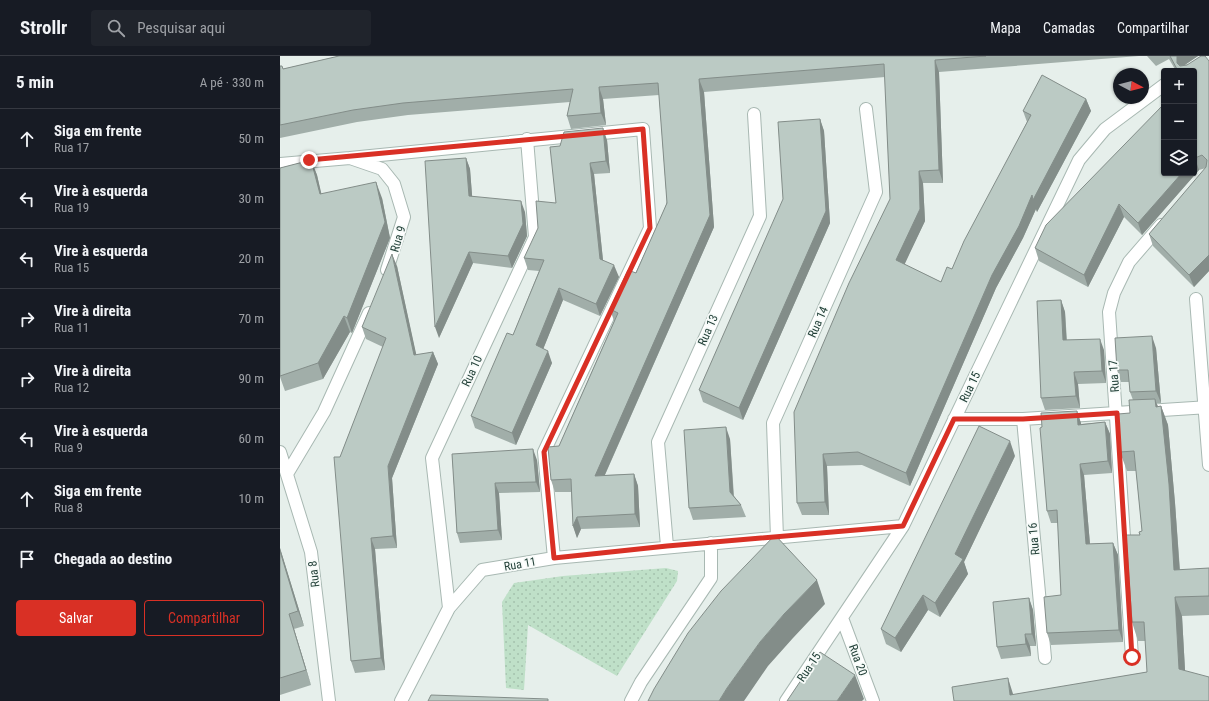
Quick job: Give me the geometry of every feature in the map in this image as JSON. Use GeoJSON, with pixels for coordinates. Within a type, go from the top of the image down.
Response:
{"type":"FeatureCollection","features":[{"type":"Feature","properties":{"kind":"street","name":"Rua 15"},"geometry":{"type":"LineString","coordinates":[[786,701],[903,526],[1079,160],[1105,129],[1161,88]]}},
{"type":"Feature","properties":{"kind":"street","name":"Rua 14"},"geometry":{"type":"LineString","coordinates":[[777,538],[774,423],[876,192],[866,109]]}},
{"type":"Feature","properties":{"kind":"street","name":"Rua 13"},"geometry":{"type":"LineString","coordinates":[[667,546],[658,442],[760,216],[754,114]]}},
{"type":"Feature","properties":{"kind":"street"},"geometry":{"type":"LineString","coordinates":[[280,164],[643,129],[650,228],[544,452],[554,558]]}},
{"type":"Feature","properties":{"kind":"street","name":"Rua 10"},"geometry":{"type":"LineString","coordinates":[[449,608],[432,458],[535,237],[527,139]]}},
{"type":"Feature","properties":{"kind":"street","name":"Rua 9"},"geometry":{"type":"LineString","coordinates":[[350,158],[382,169],[394,184],[404,217],[394,252],[382,282]]}},
{"type":"Feature","properties":{"kind":"street","name":"Rua 17"},"geometry":{"type":"LineString","coordinates":[[1132,657],[1110,312],[1114,293],[1129,262],[1170,215]]}},
{"type":"Feature","properties":{"kind":"street"},"geometry":{"type":"LineString","coordinates":[[1196,299],[1207,407],[1209,465]]}},
{"type":"Feature","properties":{"kind":"street"},"geometry":{"type":"LineString","coordinates":[[287,474],[324,412],[373,304]]}},
{"type":"Feature","properties":{"kind":"street"},"geometry":{"type":"LineString","coordinates":[[954,419],[1023,419],[1207,407]]}},
{"type":"Feature","properties":{"kind":"street","name":"Rua 16"},"geometry":{"type":"LineString","coordinates":[[1023,419],[1045,658]]}},
{"type":"Feature","properties":{"kind":"street","name":"Rua 8"},"geometry":{"type":"LineString","coordinates":[[280,452],[311,552],[329,701]]}},
{"type":"Feature","properties":{"kind":"street","name":"Rua 11"},"geometry":{"type":"LineString","coordinates":[[401,701],[449,608],[482,570],[554,558],[667,546],[777,538],[903,526]]}},
{"type":"Feature","properties":{"kind":"street"},"geometry":{"type":"LineString","coordinates":[[631,701],[641,682],[712,578],[711,543]]}},
{"type":"Feature","properties":{"kind":"street","name":"Rua 20"},"geometry":{"type":"LineString","coordinates":[[842,618],[874,701]]}},
{"type":"Feature","properties":{"kind":"green space"},"geometry":{"type":"Polygon","coordinates":[[[666,568],[678,571],[677,581],[617,676],[528,625],[524,690],[506,688],[502,602],[514,583],[563,576],[666,568]]]}},
{"type":"Feature","properties":{"kind":"building"},"geometry":{"type":"Polygon","coordinates":[[[339,56],[986,56],[935,60],[939,170],[919,171],[920,209],[896,260],[941,282],[947,267],[952,269],[964,241],[1031,115],[1023,111],[1042,75],[1086,99],[1033,200],[1032,195],[1019,226],[992,275],[906,473],[858,452],[823,454],[825,502],[797,503],[794,412],[849,283],[890,199],[884,64],[699,79],[710,215],[595,476],[634,474],[635,514],[577,517],[573,526],[571,479],[551,480],[548,447],[559,446],[618,313],[610,309],[628,270],[636,273],[667,203],[658,83],[599,87],[601,113],[567,116],[573,89],[403,103],[353,110],[280,125],[280,66],[282,66],[283,69],[339,56]]]}},
{"type":"Feature","properties":{"kind":"building"},"geometry":{"type":"Polygon","coordinates":[[[1170,56],[1177,56],[1177,63],[1180,66],[1187,65],[1201,56],[1205,56],[1209,61],[1209,255],[1189,275],[1149,234],[1206,167],[1207,160],[1202,155],[1197,157],[1197,68],[1176,68],[1170,56]]]}},
{"type":"Feature","properties":{"kind":"building"},"geometry":{"type":"Polygon","coordinates":[[[1161,107],[1161,176],[1179,176],[1138,223],[1119,204],[1084,275],[1035,248],[1046,225],[1161,107]]]}},
{"type":"Feature","properties":{"kind":"building"},"geometry":{"type":"Polygon","coordinates":[[[820,119],[826,211],[739,408],[699,390],[783,199],[778,122],[820,119]]]}},
{"type":"Feature","properties":{"kind":"building"},"geometry":{"type":"Polygon","coordinates":[[[603,128],[606,161],[590,163],[600,259],[614,265],[596,304],[559,288],[536,345],[548,351],[512,433],[471,416],[507,333],[513,335],[544,260],[524,258],[538,228],[536,201],[556,203],[550,147],[560,146],[564,132],[603,128]]]}},
{"type":"Feature","properties":{"kind":"building"},"geometry":{"type":"Polygon","coordinates":[[[466,158],[469,196],[521,201],[523,224],[508,256],[469,252],[435,327],[425,161],[466,158]]]}},
{"type":"Feature","properties":{"kind":"building"},"geometry":{"type":"Polygon","coordinates":[[[311,160],[320,194],[376,182],[385,222],[347,318],[344,316],[318,363],[280,376],[280,168],[311,160]]]}},
{"type":"Feature","properties":{"kind":"building"},"geometry":{"type":"Polygon","coordinates":[[[392,254],[414,355],[433,352],[388,466],[393,536],[371,538],[381,658],[351,661],[334,457],[340,457],[386,338],[362,327],[392,254]]]}},
{"type":"Feature","properties":{"kind":"building"},"geometry":{"type":"Polygon","coordinates":[[[1061,300],[1063,340],[1100,339],[1102,371],[1074,372],[1076,396],[1041,398],[1037,301],[1061,300]]]}},
{"type":"Feature","properties":{"kind":"building"},"geometry":{"type":"Polygon","coordinates":[[[1152,336],[1156,391],[1130,392],[1128,370],[1117,370],[1115,338],[1152,336]]]}},
{"type":"Feature","properties":{"kind":"building"},"geometry":{"type":"Polygon","coordinates":[[[1155,399],[1156,407],[1161,406],[1169,484],[1174,570],[1209,568],[1209,596],[1175,597],[1179,669],[1209,677],[1209,701],[954,701],[952,687],[1008,678],[1010,695],[1147,672],[1144,622],[1132,622],[1126,535],[1140,535],[1139,532],[1142,531],[1134,451],[1120,452],[1118,414],[1130,413],[1129,400],[1155,399]]]}},
{"type":"Feature","properties":{"kind":"building"},"geometry":{"type":"Polygon","coordinates":[[[1077,411],[1078,425],[1105,422],[1108,461],[1080,464],[1086,544],[1113,543],[1119,630],[1047,633],[1044,597],[1061,595],[1057,510],[1047,511],[1040,428],[1042,427],[1041,413],[1077,411]]]}},
{"type":"Feature","properties":{"kind":"building"},"geometry":{"type":"Polygon","coordinates":[[[979,426],[1010,441],[955,554],[963,559],[935,603],[923,595],[895,638],[881,629],[979,426]]]}},
{"type":"Feature","properties":{"kind":"building"},"geometry":{"type":"Polygon","coordinates":[[[726,427],[730,492],[741,505],[689,508],[684,430],[726,427]]]}},
{"type":"Feature","properties":{"kind":"building"},"geometry":{"type":"Polygon","coordinates":[[[533,449],[536,482],[495,483],[498,530],[457,533],[452,454],[533,449]]]}},
{"type":"Feature","properties":{"kind":"building"},"geometry":{"type":"Polygon","coordinates":[[[775,535],[817,580],[784,614],[760,642],[719,701],[648,701],[688,633],[721,591],[775,535]]]}},
{"type":"Feature","properties":{"kind":"building"},"geometry":{"type":"Polygon","coordinates":[[[280,551],[298,611],[289,614],[306,670],[280,678],[280,551]]]}},
{"type":"Feature","properties":{"kind":"building"},"geometry":{"type":"Polygon","coordinates":[[[1029,598],[1032,634],[1025,634],[1026,644],[997,647],[993,602],[1029,598]]]}},
{"type":"Feature","properties":{"kind":"building"},"geometry":{"type":"Polygon","coordinates":[[[820,652],[855,675],[837,701],[787,701],[820,652]]]}},
{"type":"Feature","properties":{"kind":"building"},"geometry":{"type":"Polygon","coordinates":[[[431,695],[548,699],[548,701],[428,701],[431,695]]]}},
{"type":"Feature","properties":{"kind":"route"},"geometry":{"type":"LineString","coordinates":[[309,160],[350,158],[527,139],[643,129],[650,228],[544,452],[554,558],[667,546],[777,538],[903,526],[954,419],[1023,419],[1117,413],[1132,657]]}}]}
